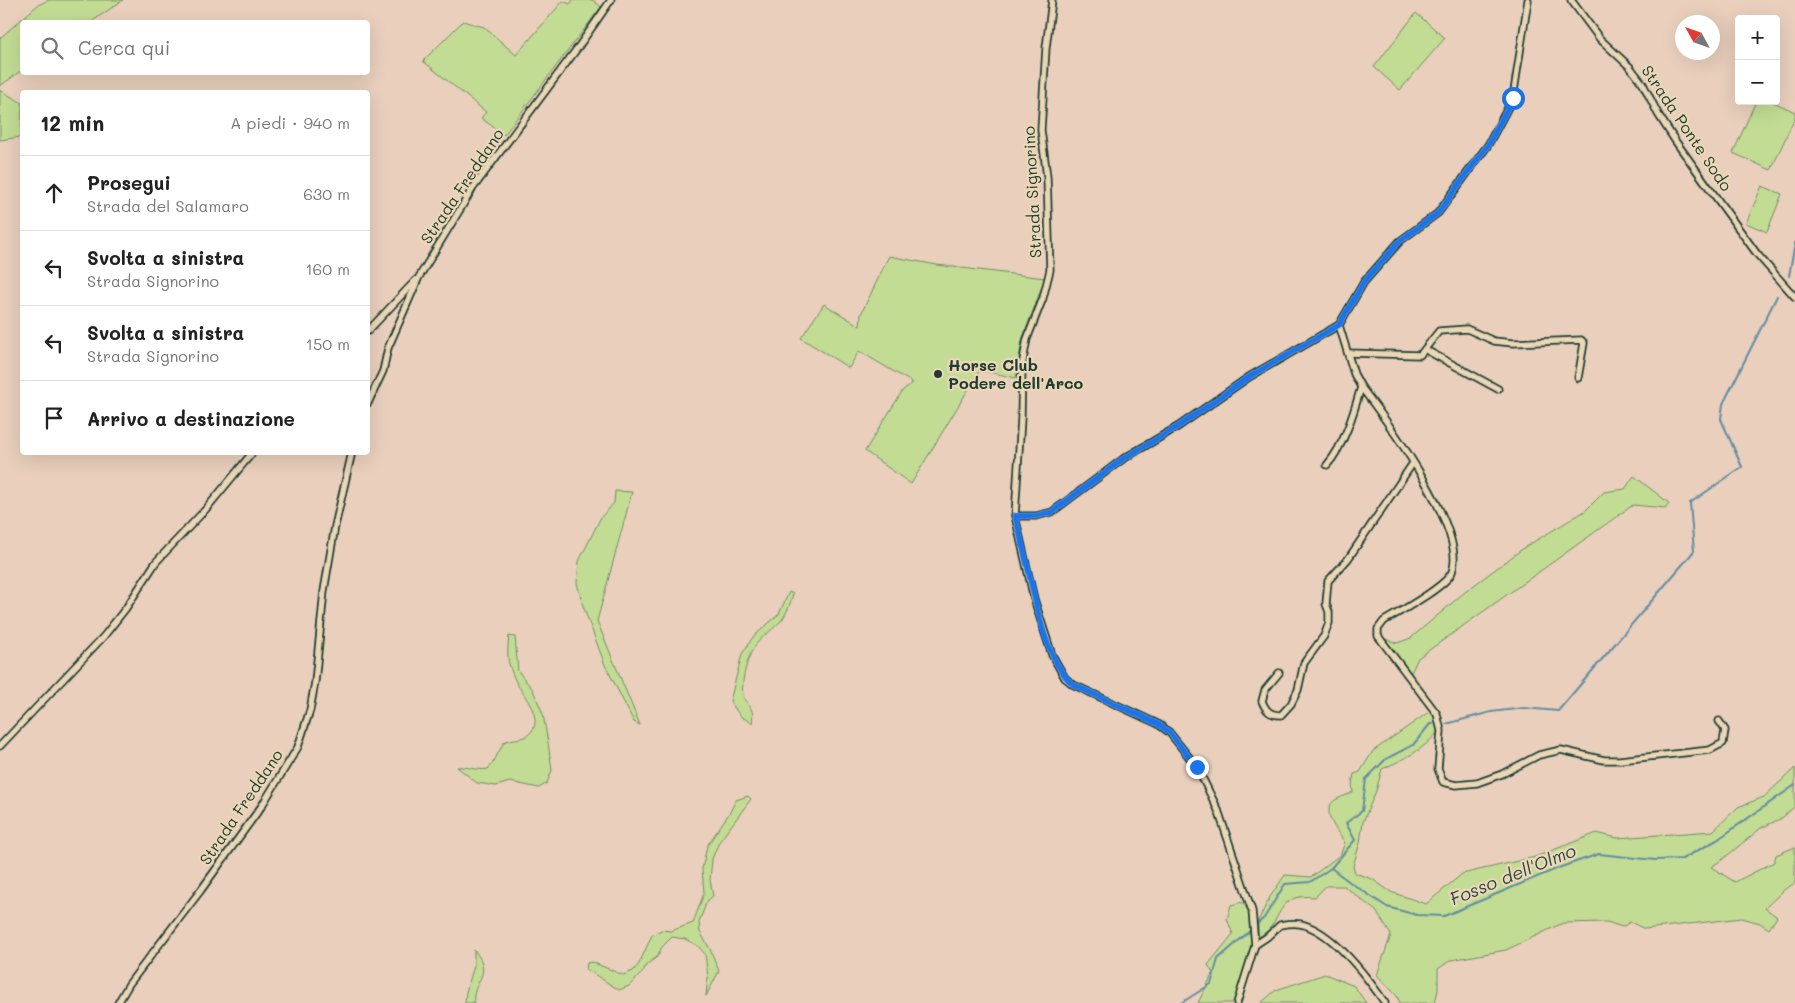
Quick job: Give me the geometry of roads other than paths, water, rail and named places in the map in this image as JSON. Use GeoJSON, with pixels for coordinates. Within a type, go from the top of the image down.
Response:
{"type":"FeatureCollection","features":[{"type":"Feature","properties":{"kind":"street","name":"Strada Freddano"},"geometry":{"type":"LineString","coordinates":[[370,399],[383,371],[388,348],[419,277],[473,188],[579,46],[610,0]]}},
{"type":"Feature","properties":{"kind":"street","name":"Strada Signorino"},"geometry":{"type":"LineString","coordinates":[[1052,0],[1046,48],[1041,130],[1047,177],[1050,270],[1043,298],[1027,339],[1022,366],[1015,516],[1034,599],[1052,655],[1066,678],[1074,685],[1158,724],[1169,732],[1197,767],[1218,810],[1252,911],[1255,945],[1237,1003]]}},
{"type":"Feature","properties":{"kind":"street"},"geometry":{"type":"LineString","coordinates":[[1015,516],[1036,516],[1052,512],[1123,459],[1179,426],[1249,377],[1339,325],[1364,282],[1400,241],[1438,213],[1488,145],[1513,98],[1528,0]]}},
{"type":"Feature","properties":{"kind":"street","name":"Strada Ponte Sodo"},"geometry":{"type":"LineString","coordinates":[[1571,0],[1600,39],[1630,67],[1643,84],[1658,114],[1676,142],[1757,254],[1795,297]]}},
{"type":"Feature","properties":{"kind":"street"},"geometry":{"type":"LineString","coordinates":[[370,329],[419,277]]}},
{"type":"Feature","properties":{"kind":"street"},"geometry":{"type":"LineString","coordinates":[[1339,325],[1354,374],[1432,493],[1446,525],[1454,558],[1452,573],[1437,588],[1384,621],[1378,629],[1378,636],[1437,714],[1440,731],[1438,769],[1443,782],[1456,785],[1477,783],[1502,774],[1539,755],[1561,750],[1604,760],[1620,760],[1710,750],[1723,743],[1725,730],[1719,721]]}},
{"type":"Feature","properties":{"kind":"street"},"geometry":{"type":"LineString","coordinates":[[1348,353],[1420,355],[1426,350],[1438,331],[1450,329],[1467,329],[1494,341],[1513,343],[1581,340],[1584,343],[1578,378]]}},
{"type":"Feature","properties":{"kind":"street"},"geometry":{"type":"LineString","coordinates":[[1426,350],[1498,389]]}},
{"type":"Feature","properties":{"kind":"street"},"geometry":{"type":"LineString","coordinates":[[1327,465],[1335,456],[1354,412],[1362,387]]}},
{"type":"Feature","properties":{"kind":"street"},"geometry":{"type":"LineString","coordinates":[[0,746],[104,636],[126,608],[156,562],[206,509],[251,455]]}},
{"type":"Feature","properties":{"kind":"street","name":"Strada Freddano"},"geometry":{"type":"LineString","coordinates":[[118,1003],[129,984],[201,890],[261,807],[298,747],[310,710],[315,682],[324,591],[335,526],[351,455]]}},
{"type":"Feature","properties":{"kind":"street"},"geometry":{"type":"LineString","coordinates":[[1279,672],[1265,690],[1262,701],[1266,710],[1273,715],[1281,715],[1291,704],[1298,690],[1304,663],[1324,636],[1330,623],[1330,612],[1326,604],[1328,581],[1348,559],[1413,463]]}},
{"type":"Feature","properties":{"kind":"street"},"geometry":{"type":"LineString","coordinates":[[1255,945],[1280,925],[1300,924],[1320,932],[1364,973],[1386,1003]]}},
{"type":"Feature","properties":{"kind":"waterway"},"geometry":{"type":"LineString","coordinates":[[1789,276],[1795,243]]}},
{"type":"Feature","properties":{"kind":"waterway"},"geometry":{"type":"LineString","coordinates":[[1446,724],[1491,712],[1524,708],[1558,711],[1694,551],[1690,503],[1742,467],[1721,419],[1723,404],[1777,296]]}},
{"type":"Feature","properties":{"kind":"waterway"},"geometry":{"type":"LineString","coordinates":[[1331,868],[1355,840],[1346,823],[1362,811],[1366,779],[1386,759],[1413,745],[1430,724],[1433,724]]}},
{"type":"Feature","properties":{"kind":"waterway","name":"Fosso dell'Olmo"},"geometry":{"type":"LineString","coordinates":[[1256,925],[1264,918],[1285,884],[1310,882],[1331,868],[1387,907],[1417,915],[1444,916],[1561,867],[1599,854],[1655,860],[1682,859],[1717,840],[1795,785]]}},
{"type":"Feature","properties":{"kind":"waterway","name":"Fosso dell'Olmo"},"geometry":{"type":"LineString","coordinates":[[1181,1003],[1211,984],[1218,959],[1252,929]]}},
{"type":"Feature","properties":{"kind":"place","name":"Horse Club Podere dell'Arco"},"geometry":{"type":"Point","coordinates":[938,374]}}]}
